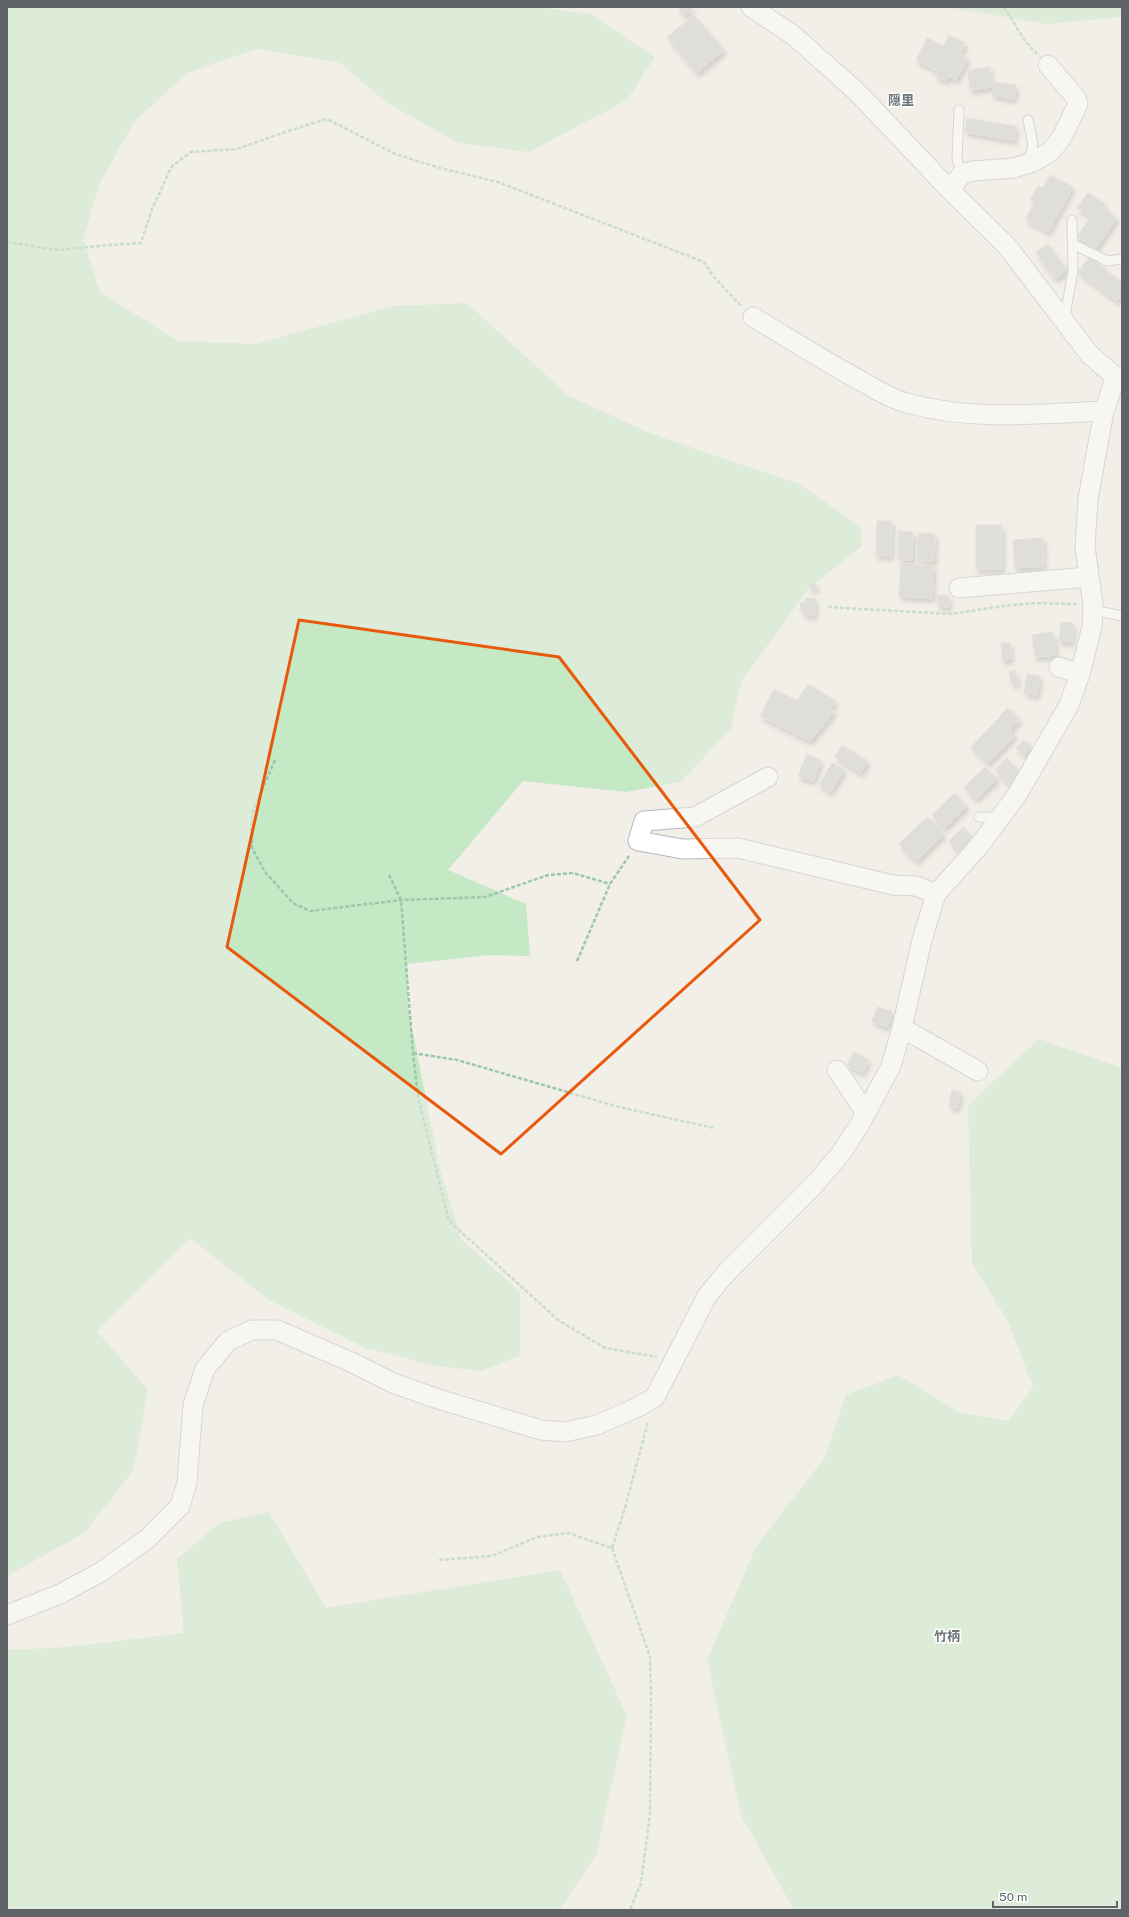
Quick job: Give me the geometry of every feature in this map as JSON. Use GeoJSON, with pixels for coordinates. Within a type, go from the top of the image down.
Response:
{"type":"FeatureCollection","features":[{"type":"Feature","properties":{"kind":"street"},"geometry":{"type":"LineString","coordinates":[[7,1615],[60,1594],[101,1572],[147,1539],[180,1506],[187,1482],[193,1405],[205,1369],[228,1341],[252,1330],[277,1330],[351,1362],[392,1383],[435,1398],[541,1430],[565,1432],[597,1425],[638,1407],[655,1397],[707,1296],[726,1273],[815,1184],[842,1152],[866,1113],[892,1066],[922,940],[936,894],[979,846],[1017,795],[1069,705],[1080,674],[1092,627],[1093,607],[1085,547],[1088,500],[1104,411],[1119,378],[1090,355],[1007,246],[950,190],[857,92],[792,35],[751,7]]}},
{"type":"Feature","properties":{"kind":"street"},"geometry":{"type":"LineString","coordinates":[[950,190],[962,174],[972,170],[1014,168],[1029,164],[1050,152],[1061,139],[1078,104],[1076,98],[1048,65]]}},
{"type":"Feature","properties":{"kind":"street"},"geometry":{"type":"LineString","coordinates":[[753,317],[835,367],[892,398],[907,403],[962,415],[1025,415],[1104,411]]}},
{"type":"Feature","properties":{"kind":"street"},"geometry":{"type":"LineString","coordinates":[[959,588],[1088,577]]}},
{"type":"Feature","properties":{"kind":"street"},"geometry":{"type":"LineString","coordinates":[[1059,667],[1080,674]]}},
{"type":"Feature","properties":{"kind":"street"},"geometry":{"type":"LineString","coordinates":[[768,777],[695,817],[644,821],[638,841],[683,848],[738,848],[893,885],[916,886],[936,894]]}},
{"type":"Feature","properties":{"kind":"street"},"geometry":{"type":"LineString","coordinates":[[902,1028],[978,1071]]}},
{"type":"Feature","properties":{"kind":"street"},"geometry":{"type":"LineString","coordinates":[[838,1070],[866,1113]]}},
{"type":"Feature","properties":{"kind":"lane"},"geometry":{"type":"LineString","coordinates":[[959,110],[957,160],[962,174]]}},
{"type":"Feature","properties":{"kind":"lane"},"geometry":{"type":"LineString","coordinates":[[1028,120],[1033,144],[1029,164]]}},
{"type":"Feature","properties":{"kind":"lane"},"geometry":{"type":"LineString","coordinates":[[1064,322],[1073,271],[1072,220]]}},
{"type":"Feature","properties":{"kind":"lane"},"geometry":{"type":"LineString","coordinates":[[1073,244],[1107,262],[1122,258]]}},
{"type":"Feature","properties":{"kind":"lane"},"geometry":{"type":"LineString","coordinates":[[1093,607],[1122,616]]}},
{"type":"Feature","properties":{"kind":"lane"},"geometry":{"type":"LineString","coordinates":[[979,817],[1000,817]]}},
{"type":"Feature","properties":{"kind":"path"},"geometry":{"type":"LineString","coordinates":[[1004,7],[1025,41],[1048,65]]}},
{"type":"Feature","properties":{"kind":"path"},"geometry":{"type":"LineString","coordinates":[[7,242],[57,250],[108,244],[141,244],[152,209],[172,166],[191,152],[237,149],[327,119],[395,154],[440,168],[498,182],[704,262],[713,276],[753,317]]}},
{"type":"Feature","properties":{"kind":"path"},"geometry":{"type":"LineString","coordinates":[[828,607],[950,614],[1003,606],[1036,603],[1093,607]]}},
{"type":"Feature","properties":{"kind":"path"},"geometry":{"type":"LineString","coordinates":[[275,760],[252,811],[252,848],[265,872],[293,903],[310,911],[401,900],[485,897],[554,874],[573,873],[610,884]]}},
{"type":"Feature","properties":{"kind":"path"},"geometry":{"type":"LineString","coordinates":[[577,961],[610,884],[638,841]]}},
{"type":"Feature","properties":{"kind":"path"},"geometry":{"type":"LineString","coordinates":[[389,875],[401,900],[418,1097],[448,1220],[558,1320],[605,1348],[675,1360]]}},
{"type":"Feature","properties":{"kind":"path"},"geometry":{"type":"LineString","coordinates":[[413,1053],[456,1060],[619,1107],[714,1128]]}},
{"type":"Feature","properties":{"kind":"path"},"geometry":{"type":"LineString","coordinates":[[630,1910],[641,1883],[650,1814],[650,1657],[612,1548],[625,1508],[655,1397]]}},
{"type":"Feature","properties":{"kind":"path"},"geometry":{"type":"LineString","coordinates":[[438,1560],[492,1556],[537,1537],[568,1533],[612,1548]]}},
{"type":"Feature","properties":{"kind":"highlighted area"},"geometry":{"type":"Polygon","coordinates":[[[299,620],[559,657],[760,920],[501,1154],[227,947],[299,620]]]}},
{"type":"Feature","properties":{"kind":"green space"},"geometry":{"type":"Polygon","coordinates":[[[7,7],[536,7],[590,14],[655,57],[627,100],[529,152],[458,143],[386,102],[340,63],[257,49],[187,73],[134,122],[100,183],[83,239],[100,292],[178,341],[256,344],[393,306],[467,303],[569,396],[652,434],[799,484],[861,527],[862,546],[809,588],[741,682],[731,728],[681,782],[626,792],[523,781],[448,870],[526,904],[530,956],[489,955],[407,964],[408,1007],[439,1165],[461,1239],[520,1292],[520,1356],[481,1371],[436,1366],[366,1348],[269,1300],[190,1238],[97,1331],[148,1390],[133,1471],[84,1533],[7,1576],[7,7]]]}},
{"type":"Feature","properties":{"kind":"green space"},"geometry":{"type":"Polygon","coordinates":[[[946,7],[1122,7],[1122,17],[1047,24],[946,7]]]}},
{"type":"Feature","properties":{"kind":"green space"},"geometry":{"type":"Polygon","coordinates":[[[1039,1039],[1122,1068],[1122,1910],[794,1910],[741,1815],[707,1660],[756,1547],[825,1457],[846,1395],[898,1375],[960,1413],[1008,1421],[1033,1387],[1008,1321],[972,1263],[968,1105],[1039,1039]]]}},
{"type":"Feature","properties":{"kind":"green space"},"geometry":{"type":"Polygon","coordinates":[[[269,1512],[326,1608],[560,1570],[627,1716],[596,1855],[560,1910],[7,1910],[7,1650],[69,1647],[184,1633],[177,1559],[220,1523],[269,1512]]]}},
{"type":"Feature","properties":{"kind":"building"},"geometry":{"type":"Polygon","coordinates":[[[678,8],[693,8],[684,15],[678,8]]]}},
{"type":"Feature","properties":{"kind":"building"},"geometry":{"type":"Polygon","coordinates":[[[694,15],[724,50],[697,73],[667,37],[694,15]]]}},
{"type":"Feature","properties":{"kind":"building"},"geometry":{"type":"Polygon","coordinates":[[[949,35],[965,43],[960,54],[968,58],[956,80],[948,76],[946,81],[935,76],[937,71],[916,60],[927,38],[944,46],[949,35]]]}},
{"type":"Feature","properties":{"kind":"building"},"geometry":{"type":"Polygon","coordinates":[[[990,67],[993,87],[970,90],[968,70],[990,67]]]}},
{"type":"Feature","properties":{"kind":"building"},"geometry":{"type":"Polygon","coordinates":[[[994,82],[1016,85],[1014,99],[992,95],[994,82]]]}},
{"type":"Feature","properties":{"kind":"building"},"geometry":{"type":"Polygon","coordinates":[[[967,118],[1016,126],[1014,140],[965,132],[967,118]]]}},
{"type":"Feature","properties":{"kind":"building"},"geometry":{"type":"Polygon","coordinates":[[[1050,175],[1073,187],[1048,232],[1025,219],[1035,202],[1030,200],[1038,186],[1042,188],[1050,175]]]}},
{"type":"Feature","properties":{"kind":"building"},"geometry":{"type":"Polygon","coordinates":[[[1088,193],[1105,204],[1103,208],[1117,218],[1095,249],[1077,236],[1091,217],[1077,208],[1088,193]]]}},
{"type":"Feature","properties":{"kind":"building"},"geometry":{"type":"Polygon","coordinates":[[[1048,244],[1067,270],[1055,279],[1036,252],[1048,244]]]}},
{"type":"Feature","properties":{"kind":"building"},"geometry":{"type":"Polygon","coordinates":[[[1089,257],[1122,282],[1122,294],[1117,301],[1078,272],[1089,257]]]}},
{"type":"Feature","properties":{"kind":"building"},"geometry":{"type":"Polygon","coordinates":[[[877,521],[892,521],[891,556],[876,555],[877,521]]]}},
{"type":"Feature","properties":{"kind":"building"},"geometry":{"type":"Polygon","coordinates":[[[976,525],[1002,525],[1002,569],[976,569],[976,525]]]}},
{"type":"Feature","properties":{"kind":"building"},"geometry":{"type":"Polygon","coordinates":[[[899,531],[913,532],[912,560],[898,560],[899,531]]]}},
{"type":"Feature","properties":{"kind":"building"},"geometry":{"type":"Polygon","coordinates":[[[918,533],[935,534],[934,561],[917,561],[918,533]]]}},
{"type":"Feature","properties":{"kind":"building"},"geometry":{"type":"Polygon","coordinates":[[[1043,538],[1044,566],[1015,568],[1013,540],[1043,538]]]}},
{"type":"Feature","properties":{"kind":"building"},"geometry":{"type":"Polygon","coordinates":[[[901,563],[934,565],[932,598],[899,596],[901,563]]]}},
{"type":"Feature","properties":{"kind":"building"},"geometry":{"type":"Polygon","coordinates":[[[809,583],[817,584],[816,589],[809,588],[809,583]]]}},
{"type":"Feature","properties":{"kind":"building"},"geometry":{"type":"Polygon","coordinates":[[[938,595],[949,596],[949,607],[938,606],[938,595]]]}},
{"type":"Feature","properties":{"kind":"building"},"geometry":{"type":"Polygon","coordinates":[[[805,598],[816,599],[814,616],[804,614],[804,610],[800,609],[801,602],[805,603],[805,598]]]}},
{"type":"Feature","properties":{"kind":"building"},"geometry":{"type":"Polygon","coordinates":[[[1061,622],[1073,623],[1072,642],[1059,641],[1061,622]]]}},
{"type":"Feature","properties":{"kind":"building"},"geometry":{"type":"Polygon","coordinates":[[[1053,632],[1056,655],[1035,657],[1032,635],[1053,632]]]}},
{"type":"Feature","properties":{"kind":"building"},"geometry":{"type":"Polygon","coordinates":[[[1001,643],[1010,643],[1011,659],[1002,660],[1001,643]]]}},
{"type":"Feature","properties":{"kind":"building"},"geometry":{"type":"Polygon","coordinates":[[[1015,670],[1018,683],[1012,684],[1009,672],[1015,670]]]}},
{"type":"Feature","properties":{"kind":"building"},"geometry":{"type":"Polygon","coordinates":[[[1027,674],[1040,676],[1037,695],[1024,693],[1027,674]]]}},
{"type":"Feature","properties":{"kind":"building"},"geometry":{"type":"Polygon","coordinates":[[[808,684],[836,701],[830,709],[834,712],[810,741],[760,716],[774,689],[797,701],[808,684]]]}},
{"type":"Feature","properties":{"kind":"building"},"geometry":{"type":"Polygon","coordinates":[[[1008,708],[1020,719],[1010,730],[1015,735],[988,763],[971,747],[1008,708]]]}},
{"type":"Feature","properties":{"kind":"building"},"geometry":{"type":"Polygon","coordinates":[[[1024,740],[1032,747],[1024,755],[1016,748],[1024,740]]]}},
{"type":"Feature","properties":{"kind":"building"},"geometry":{"type":"Polygon","coordinates":[[[842,745],[868,761],[860,773],[835,757],[842,745]]]}},
{"type":"Feature","properties":{"kind":"building"},"geometry":{"type":"Polygon","coordinates":[[[807,754],[821,760],[813,781],[798,776],[807,754]]]}},
{"type":"Feature","properties":{"kind":"building"},"geometry":{"type":"Polygon","coordinates":[[[1007,758],[1021,774],[1009,785],[995,770],[1007,758]]]}},
{"type":"Feature","properties":{"kind":"building"},"geometry":{"type":"Polygon","coordinates":[[[832,763],[844,769],[831,792],[819,785],[832,763]]]}},
{"type":"Feature","properties":{"kind":"building"},"geometry":{"type":"Polygon","coordinates":[[[985,767],[997,779],[976,799],[964,787],[985,767]]]}},
{"type":"Feature","properties":{"kind":"building"},"geometry":{"type":"Polygon","coordinates":[[[955,793],[967,806],[944,828],[932,815],[955,793]]]}},
{"type":"Feature","properties":{"kind":"building"},"geometry":{"type":"Polygon","coordinates":[[[927,817],[944,834],[916,861],[899,844],[927,817]]]}},
{"type":"Feature","properties":{"kind":"building"},"geometry":{"type":"Polygon","coordinates":[[[963,827],[974,838],[959,852],[949,841],[963,827]]]}},
{"type":"Feature","properties":{"kind":"building"},"geometry":{"type":"Polygon","coordinates":[[[877,1007],[892,1011],[887,1027],[872,1022],[877,1007]]]}},
{"type":"Feature","properties":{"kind":"building"},"geometry":{"type":"Polygon","coordinates":[[[854,1052],[869,1060],[862,1073],[847,1065],[854,1052]]]}},
{"type":"Feature","properties":{"kind":"building"},"geometry":{"type":"Polygon","coordinates":[[[952,1090],[961,1092],[957,1108],[949,1106],[952,1090]]]}},
{"type":"Feature","properties":{"kind":"district","name":"隠里"},"geometry":{"type":"Point","coordinates":[901,100]}},
{"type":"Feature","properties":{"kind":"district","name":"竹柄"},"geometry":{"type":"Point","coordinates":[947,1636]}}]}
